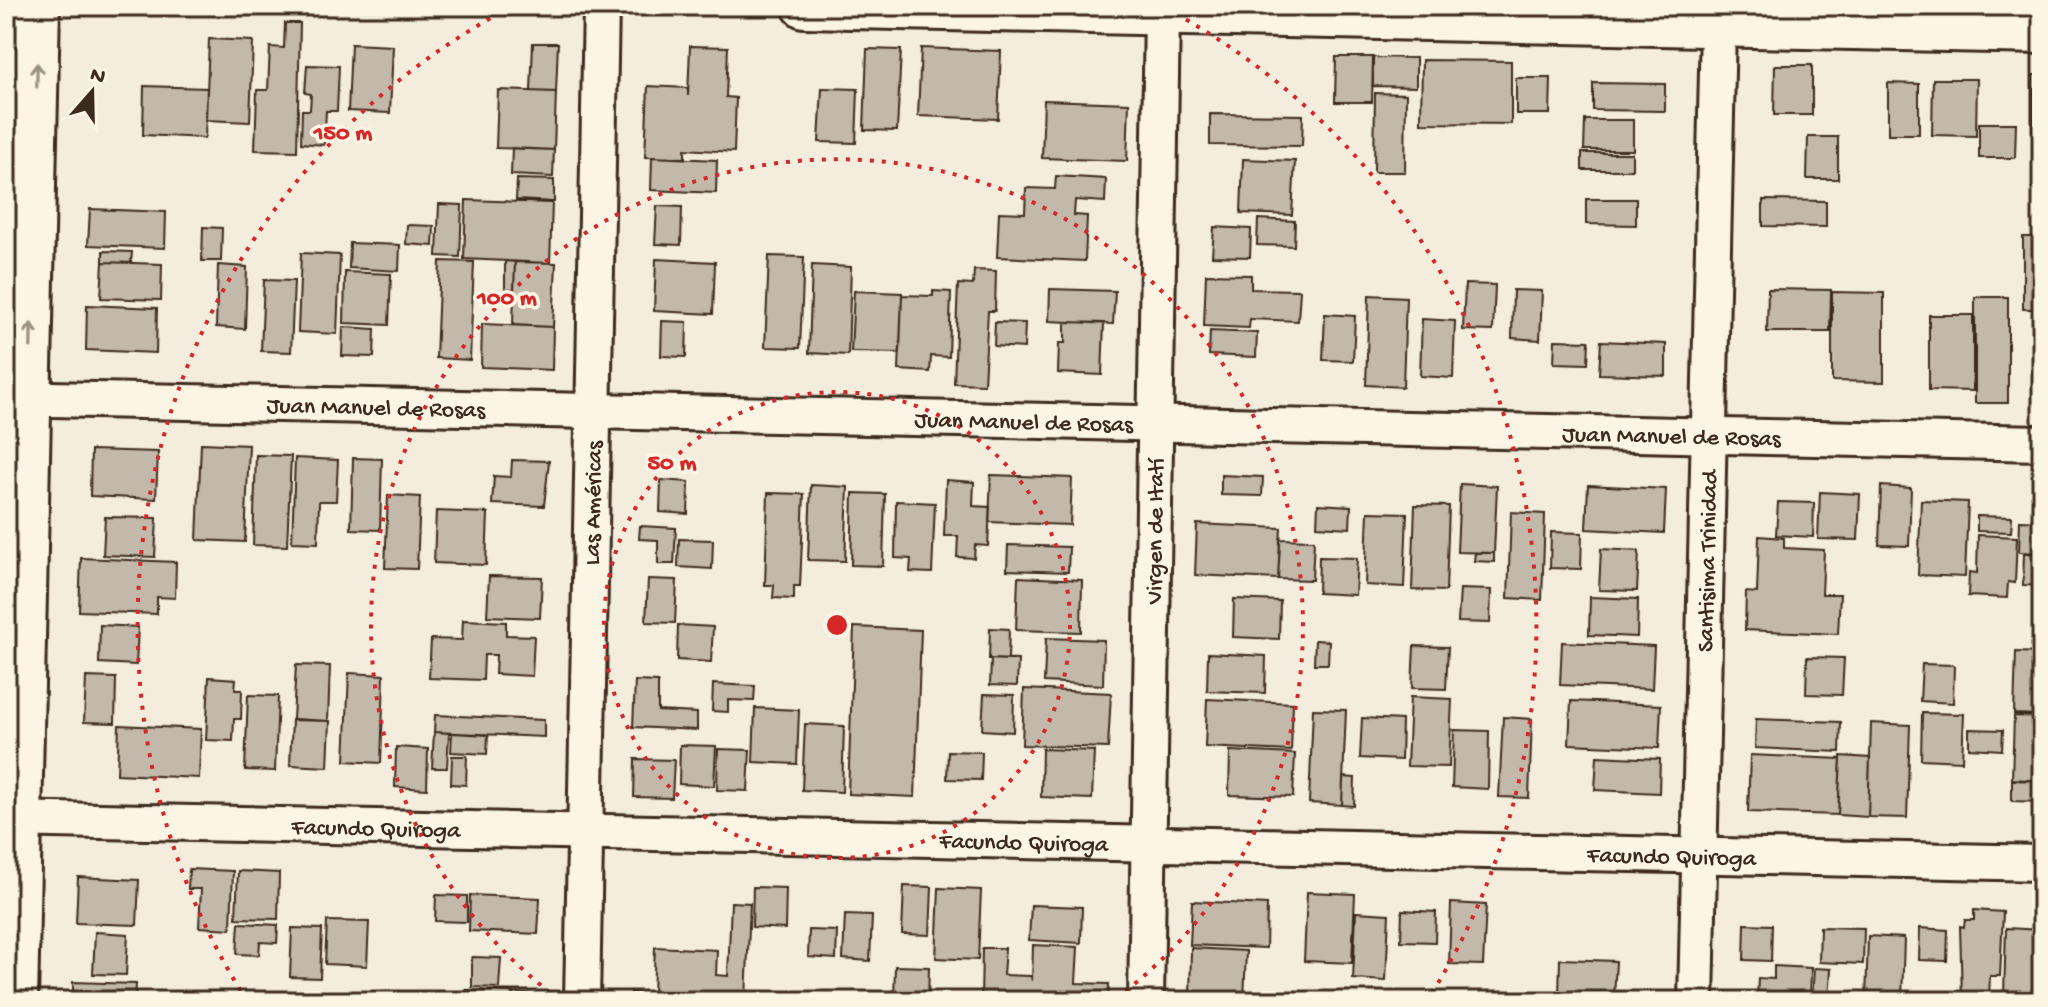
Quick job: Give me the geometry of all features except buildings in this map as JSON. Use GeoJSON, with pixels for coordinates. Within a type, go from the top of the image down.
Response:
{"type":"FeatureCollection","features":[{"type":"Feature","properties":{"kind":"street"},"geometry":{"type":"LineString","coordinates":[[16,1001],[13,819],[18,398],[38,6]]}},
{"type":"Feature","properties":{"kind":"street","name":"Las Américas"},"geometry":{"type":"LineString","coordinates":[[582,1001],[601,6]]}},
{"type":"Feature","properties":{"kind":"street"},"geometry":{"type":"LineString","coordinates":[[804,6],[1162,14],[1300,11],[1561,14],[1718,26],[2037,23]]}},
{"type":"Feature","properties":{"kind":"street","name":"Virgen de Itatí"},"geometry":{"type":"LineString","coordinates":[[1146,1001],[1162,14]]}},
{"type":"Feature","properties":{"kind":"street","name":"Santisima Trinidad"},"geometry":{"type":"LineString","coordinates":[[1696,1001],[1718,26]]}},
{"type":"Feature","properties":{"kind":"street","name":"Juan Manuel de Rosas"},"geometry":{"type":"LineString","coordinates":[[18,398],[2042,443]]}},
{"type":"Feature","properties":{"kind":"street","name":"Facundo Quiroga"},"geometry":{"type":"LineString","coordinates":[[13,819],[2042,863]]}}]}
